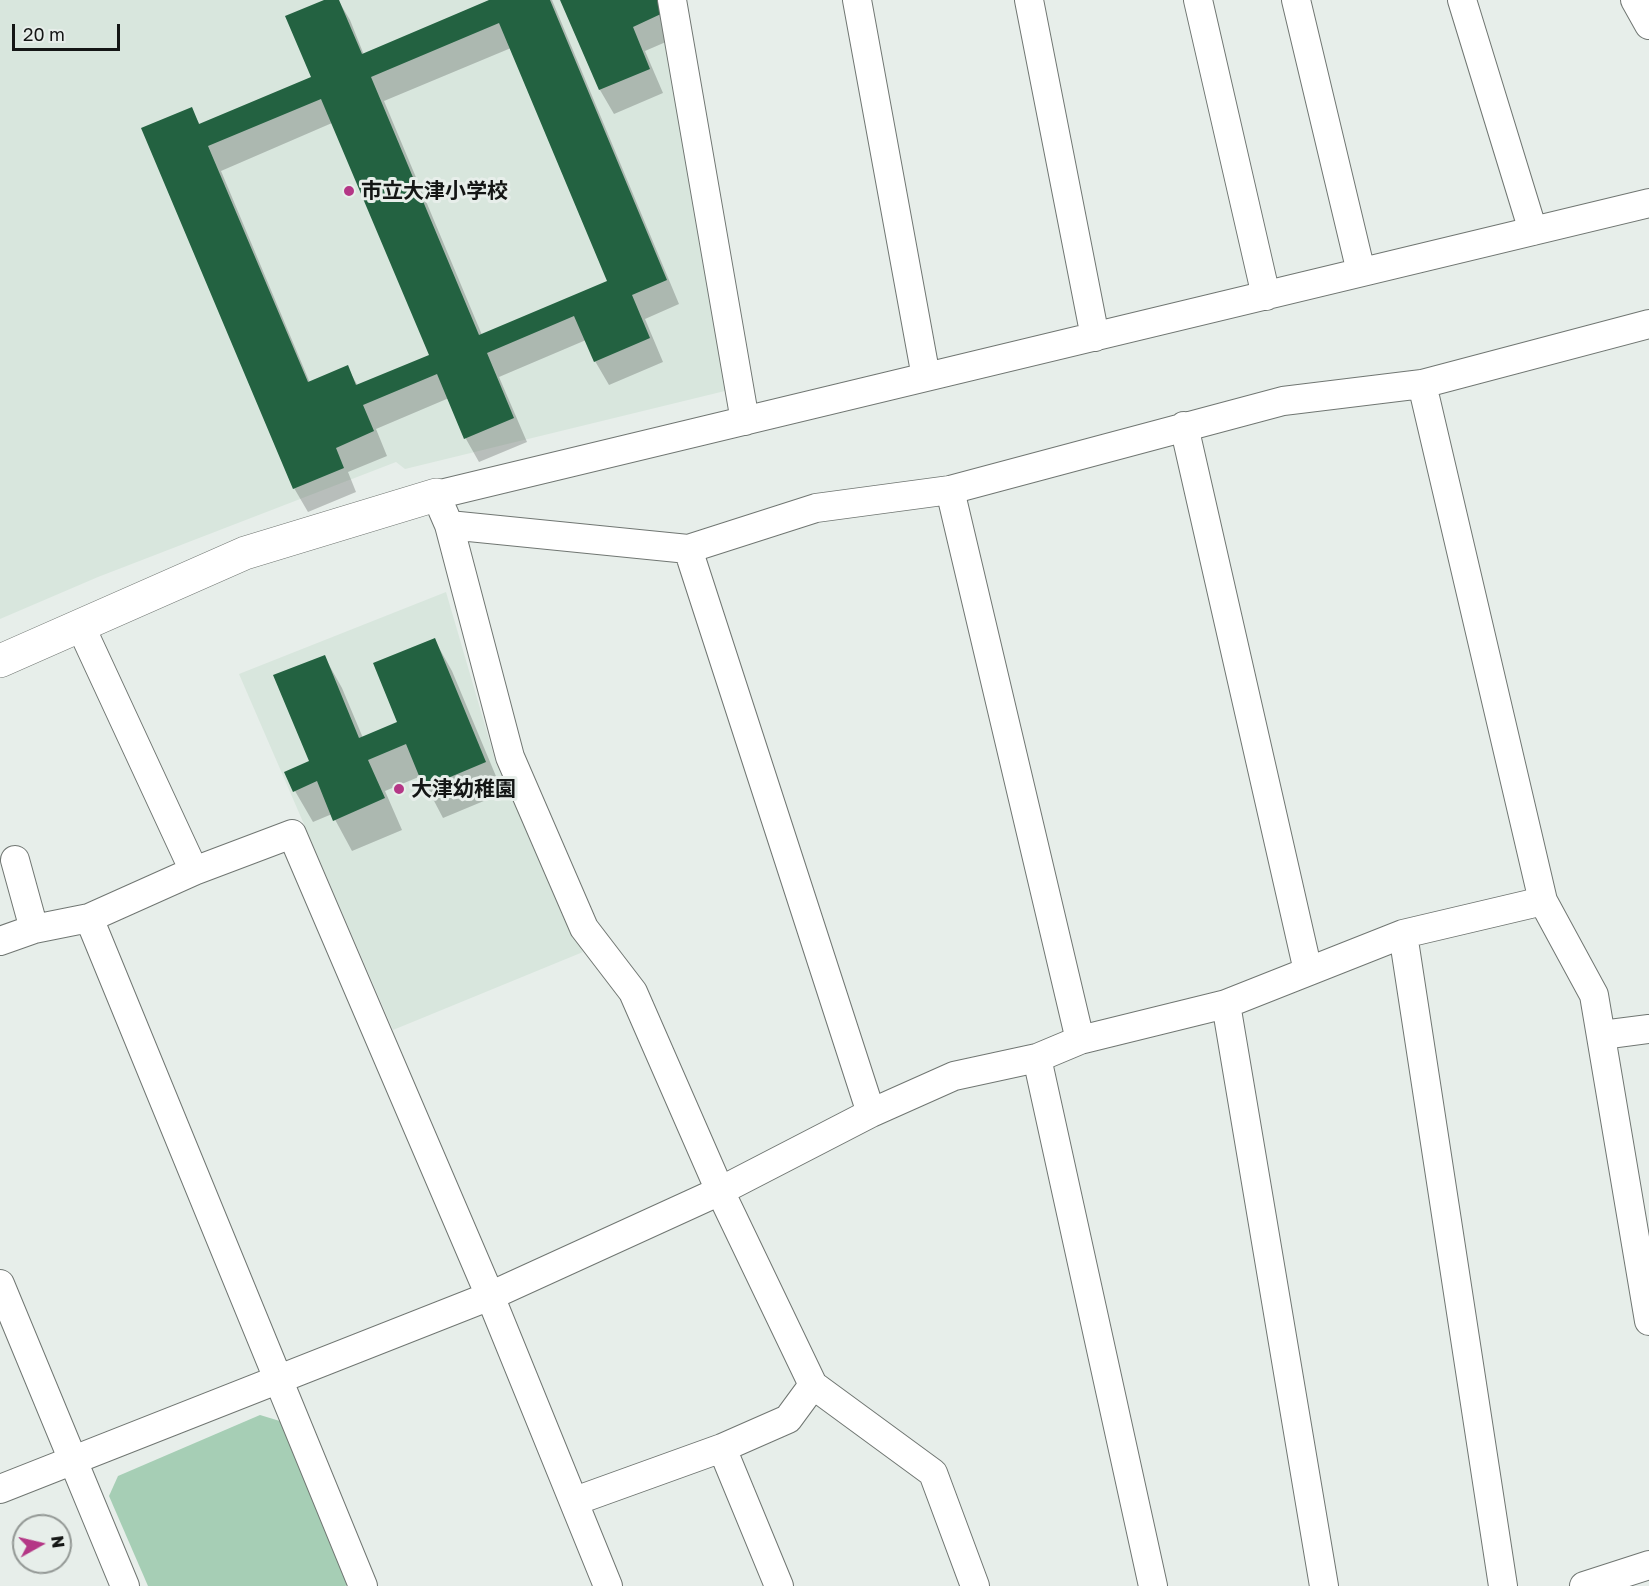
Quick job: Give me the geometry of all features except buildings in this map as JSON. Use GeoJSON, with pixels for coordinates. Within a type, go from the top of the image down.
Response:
{"type":"FeatureCollection","features":[{"type":"Feature","properties":{"kind":"street"},"geometry":{"type":"LineString","coordinates":[[672,0],[745,421]]}},
{"type":"Feature","properties":{"kind":"street"},"geometry":{"type":"LineString","coordinates":[[857,0],[926,377]]}},
{"type":"Feature","properties":{"kind":"street"},"geometry":{"type":"LineString","coordinates":[[1029,0],[1095,337]]}},
{"type":"Feature","properties":{"kind":"street"},"geometry":{"type":"LineString","coordinates":[[1198,0],[1266,296]]}},
{"type":"Feature","properties":{"kind":"street"},"geometry":{"type":"LineString","coordinates":[[1296,0],[1361,272]]}},
{"type":"Feature","properties":{"kind":"street"},"geometry":{"type":"LineString","coordinates":[[1462,0],[1533,231]]}},
{"type":"Feature","properties":{"kind":"street"},"geometry":{"type":"LineString","coordinates":[[1635,0],[1649,25]]}},
{"type":"Feature","properties":{"kind":"street"},"geometry":{"type":"LineString","coordinates":[[0,661],[245,553],[436,495],[1649,203]]}},
{"type":"Feature","properties":{"kind":"street"},"geometry":{"type":"LineString","coordinates":[[449,525],[688,549],[816,508],[950,490],[1283,401],[1422,384],[1649,324]]}},
{"type":"Feature","properties":{"kind":"street"},"geometry":{"type":"LineString","coordinates":[[1422,384],[1543,901],[1594,995],[1649,1321]]}},
{"type":"Feature","properties":{"kind":"street"},"geometry":{"type":"LineString","coordinates":[[1184,426],[1308,971]]}},
{"type":"Feature","properties":{"kind":"street"},"geometry":{"type":"LineString","coordinates":[[950,490],[1080,1040]]}},
{"type":"Feature","properties":{"kind":"street"},"geometry":{"type":"LineString","coordinates":[[436,495],[449,525],[510,757],[584,928],[633,992],[720,1191],[813,1385],[933,1473],[975,1586]]}},
{"type":"Feature","properties":{"kind":"street"},"geometry":{"type":"LineString","coordinates":[[688,549],[871,1113]]}},
{"type":"Feature","properties":{"kind":"street"},"geometry":{"type":"LineString","coordinates":[[80,625],[194,871]]}},
{"type":"Feature","properties":{"kind":"street"},"geometry":{"type":"LineString","coordinates":[[0,941],[34,929],[89,918],[194,871],[291,834],[490,1296],[608,1586]]}},
{"type":"Feature","properties":{"kind":"street"},"geometry":{"type":"LineString","coordinates":[[15,860],[34,929]]}},
{"type":"Feature","properties":{"kind":"street"},"geometry":{"type":"LineString","coordinates":[[0,1489],[490,1296],[720,1191],[871,1113],[954,1076],[1037,1058],[1080,1040],[1226,1004],[1403,933],[1543,901]]}},
{"type":"Feature","properties":{"kind":"street"},"geometry":{"type":"LineString","coordinates":[[89,918],[363,1586]]}},
{"type":"Feature","properties":{"kind":"street"},"geometry":{"type":"LineString","coordinates":[[1403,933],[1503,1586]]}},
{"type":"Feature","properties":{"kind":"street"},"geometry":{"type":"LineString","coordinates":[[1226,1004],[1324,1586]]}},
{"type":"Feature","properties":{"kind":"street"},"geometry":{"type":"LineString","coordinates":[[1602,1035],[1649,1029]]}},
{"type":"Feature","properties":{"kind":"street"},"geometry":{"type":"LineString","coordinates":[[1037,1058],[1154,1586]]}},
{"type":"Feature","properties":{"kind":"street"},"geometry":{"type":"LineString","coordinates":[[0,1284],[125,1586]]}},
{"type":"Feature","properties":{"kind":"street"},"geometry":{"type":"LineString","coordinates":[[574,1500],[722,1448],[788,1419],[813,1385]]}},
{"type":"Feature","properties":{"kind":"street"},"geometry":{"type":"LineString","coordinates":[[722,1448],[779,1586]]}},
{"type":"Feature","properties":{"kind":"street"},"geometry":{"type":"LineString","coordinates":[[1584,1586],[1649,1565]]}},
{"type":"Feature","properties":{"kind":"shaded area","name":"市立大津小学校"},"geometry":{"type":"Polygon","coordinates":[[[0,0],[664,0],[729,390],[405,469],[396,462],[98,577],[0,619],[0,0]]]}},
{"type":"Feature","properties":{"kind":"shaded area","name":"大津幼稚園"},"geometry":{"type":"Polygon","coordinates":[[[446,592],[496,763],[583,952],[393,1030],[239,674],[446,592]]]}},
{"type":"Feature","properties":{"kind":"green space"},"geometry":{"type":"Polygon","coordinates":[[[260,1415],[283,1422],[350,1584],[345,1586],[148,1586],[109,1496],[118,1476],[260,1415]]]}},
{"type":"Feature","properties":{"kind":"place","name":"市立大津小学校"},"geometry":{"type":"Point","coordinates":[349,191]}},
{"type":"Feature","properties":{"kind":"place","name":"大津幼稚園"},"geometry":{"type":"Point","coordinates":[399,789]}}]}
